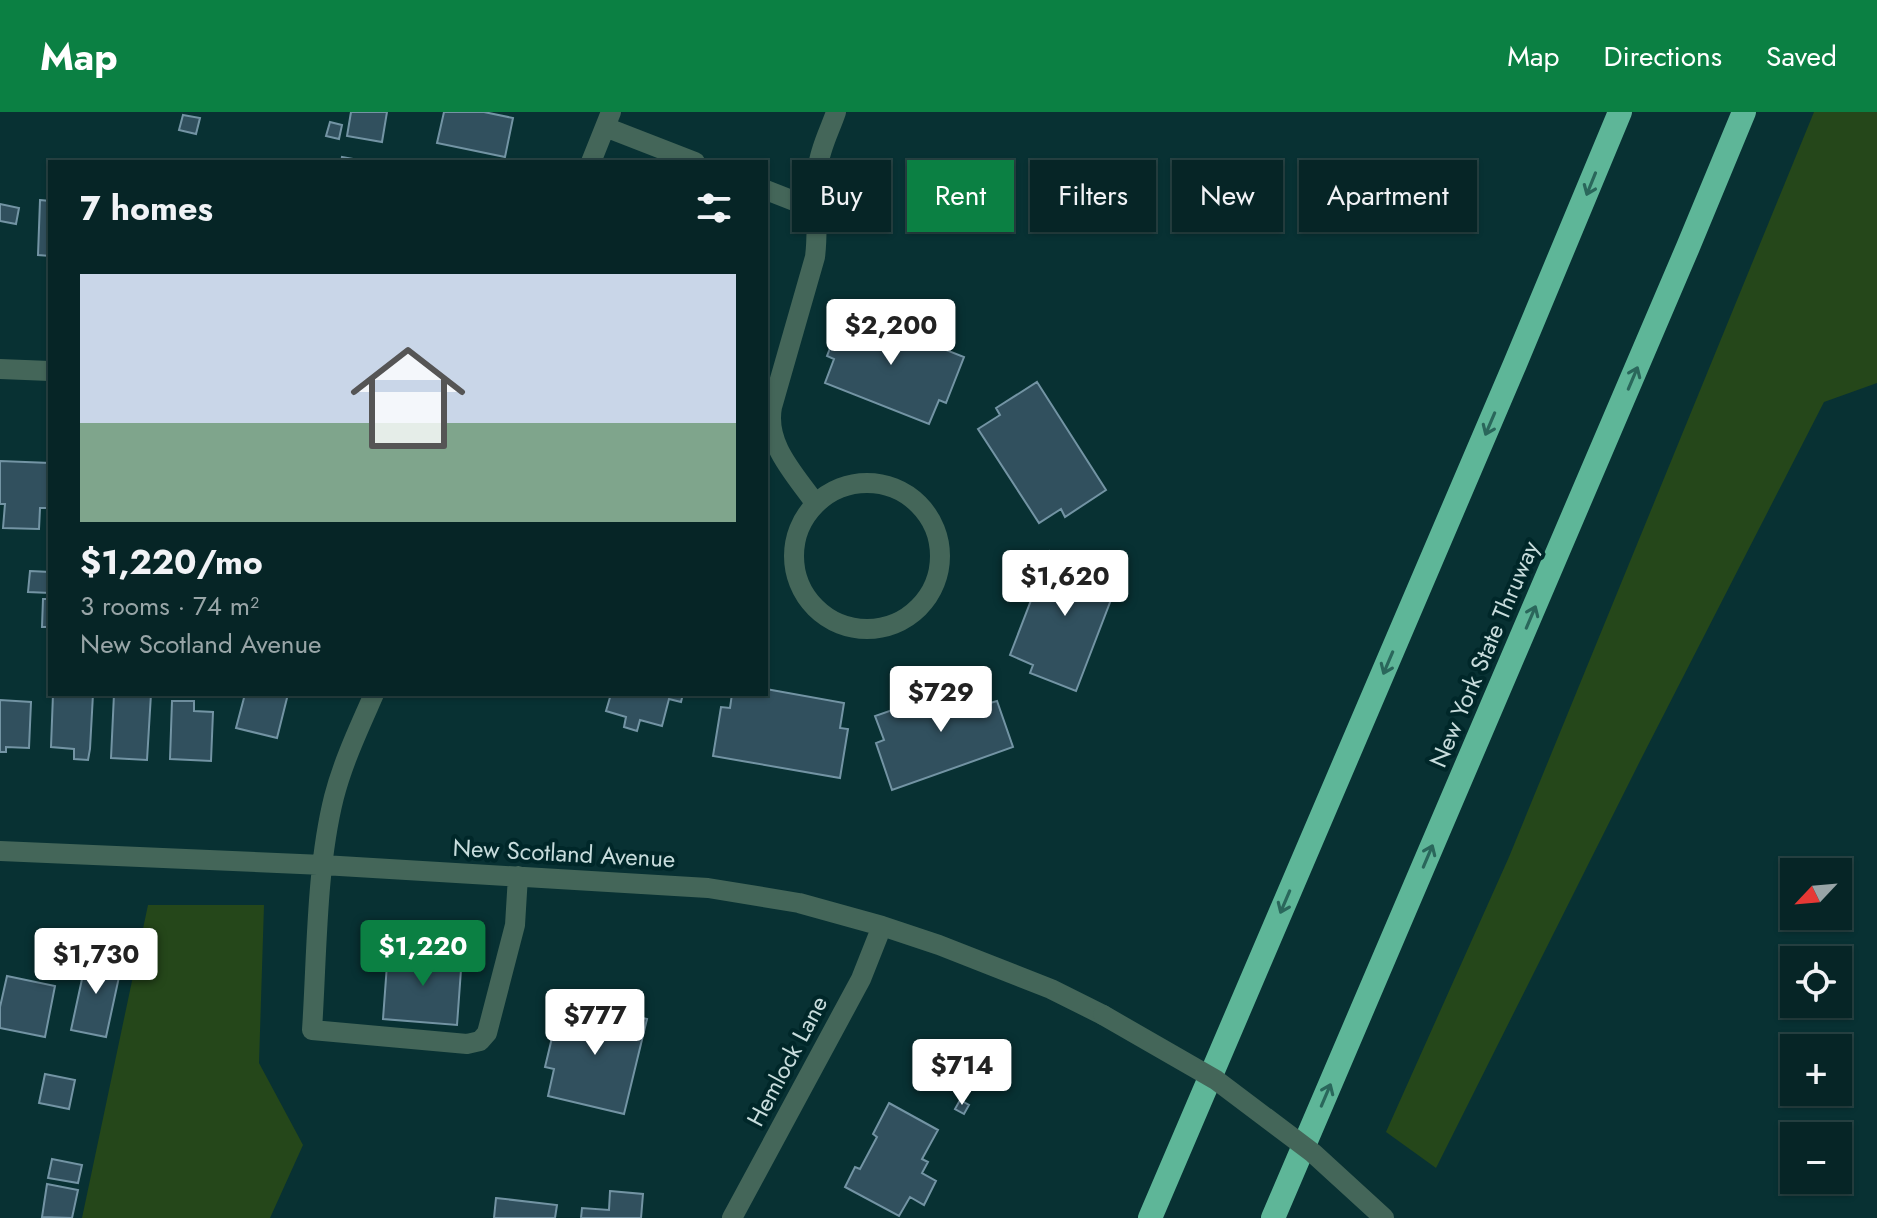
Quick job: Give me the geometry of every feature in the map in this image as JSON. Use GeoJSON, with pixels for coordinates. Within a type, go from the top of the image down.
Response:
{"type":"FeatureCollection","features":[{"type":"Feature","properties":{"kind":"highway"},"geometry":{"type":"LineString","coordinates":[[1150,1218],[1620,112]]}},
{"type":"Feature","properties":{"kind":"highway","name":"New York State Thruway"},"geometry":{"type":"LineString","coordinates":[[1273,1218],[1744,112]]}},
{"type":"Feature","properties":{"kind":"street"},"geometry":{"type":"LineString","coordinates":[[819,160],[836,112]]}},
{"type":"Feature","properties":{"kind":"street"},"geometry":{"type":"LineString","coordinates":[[592,160],[608,120],[691,160]]}},
{"type":"Feature","properties":{"kind":"street"},"geometry":{"type":"LineString","coordinates":[[768,191],[792,200]]}},
{"type":"Feature","properties":{"kind":"street"},"geometry":{"type":"LineString","coordinates":[[815,503],[777,447],[770,421],[811,274],[817,232]]}},
{"type":"Feature","properties":{"kind":"street"},"geometry":{"type":"LineString","coordinates":[[0,369],[48,371]]}},
{"type":"Feature","properties":{"kind":"street"},"geometry":{"type":"LineString","coordinates":[[868,482],[896,488],[919,505],[935,529],[940,557],[934,585],[918,609],[894,624],[866,630],[838,623],[814,607],[798,583],[793,555],[799,526],[815,503],[840,487],[868,482]]}},
{"type":"Feature","properties":{"kind":"street"},"geometry":{"type":"LineString","coordinates":[[373,696],[343,767],[327,834],[312,1030],[467,1044],[480,1041],[488,1030],[515,925],[518,876]]}},
{"type":"Feature","properties":{"kind":"street","name":"New Scotland Avenue"},"geometry":{"type":"LineString","coordinates":[[0,851],[323,865],[708,888],[799,903],[939,945],[1037,983],[1103,1015],[1216,1080],[1313,1153],[1384,1218]]}},
{"type":"Feature","properties":{"kind":"street","name":"Hemlock Lane"},"geometry":{"type":"LineString","coordinates":[[732,1218],[861,979],[882,926]]}},
{"type":"Feature","properties":{"kind":"green space"},"geometry":{"type":"Polygon","coordinates":[[[1814,112],[1877,112],[1877,383],[1824,402],[1436,1168],[1386,1132],[1509,857],[1814,112]]]}},
{"type":"Feature","properties":{"kind":"green space"},"geometry":{"type":"Polygon","coordinates":[[[148,905],[264,905],[259,1063],[303,1145],[270,1218],[82,1218],[148,905]]]}},
{"type":"Feature","properties":{"kind":"building"},"geometry":{"type":"Polygon","coordinates":[[[351,112],[387,112],[382,142],[347,136],[351,112]]]}},
{"type":"Feature","properties":{"kind":"building"},"geometry":{"type":"Polygon","coordinates":[[[444,112],[484,112],[513,118],[505,157],[437,143],[444,112]]]}},
{"type":"Feature","properties":{"kind":"building"},"geometry":{"type":"Polygon","coordinates":[[[183,115],[200,118],[196,134],[179,130],[183,115]]]}},
{"type":"Feature","properties":{"kind":"building"},"geometry":{"type":"Polygon","coordinates":[[[330,122],[342,125],[339,139],[326,136],[330,122]]]}},
{"type":"Feature","properties":{"kind":"building"},"geometry":{"type":"Polygon","coordinates":[[[40,200],[48,201],[48,256],[38,255],[40,200]]]}},
{"type":"Feature","properties":{"kind":"building"},"geometry":{"type":"Polygon","coordinates":[[[0,204],[19,208],[16,224],[0,221],[0,204]]]}},
{"type":"Feature","properties":{"kind":"building"},"geometry":{"type":"Polygon","coordinates":[[[845,310],[964,357],[946,403],[939,400],[929,424],[825,383],[834,359],[827,356],[845,310]]]}},
{"type":"Feature","properties":{"kind":"building"},"geometry":{"type":"Polygon","coordinates":[[[1037,382],[1106,490],[1065,517],[1061,509],[1039,523],[978,429],[1000,415],[996,408],[1037,382]]]}},
{"type":"Feature","properties":{"kind":"building"},"geometry":{"type":"Polygon","coordinates":[[[0,461],[48,463],[48,508],[40,508],[39,529],[3,528],[5,504],[0,504],[0,461]]]}},
{"type":"Feature","properties":{"kind":"building"},"geometry":{"type":"Polygon","coordinates":[[[1050,551],[1074,560],[1076,553],[1122,571],[1076,691],[1030,673],[1033,665],[1010,655],[1050,551]]]}},
{"type":"Feature","properties":{"kind":"building"},"geometry":{"type":"Polygon","coordinates":[[[30,571],[48,572],[48,593],[28,592],[30,571]]]}},
{"type":"Feature","properties":{"kind":"building"},"geometry":{"type":"Polygon","coordinates":[[[43,599],[48,599],[48,627],[42,627],[43,599]]]}},
{"type":"Feature","properties":{"kind":"building"},"geometry":{"type":"Polygon","coordinates":[[[981,679],[990,703],[997,701],[1013,747],[892,790],[876,743],[884,740],[875,716],[981,679]]]}},
{"type":"Feature","properties":{"kind":"building"},"geometry":{"type":"Polygon","coordinates":[[[768,689],[844,703],[840,728],[848,729],[840,778],[713,756],[721,707],[730,708],[732,696],[768,696],[768,689]]]}},
{"type":"Feature","properties":{"kind":"building"},"geometry":{"type":"Polygon","coordinates":[[[53,696],[93,696],[88,760],[74,759],[74,749],[51,747],[53,696]]]}},
{"type":"Feature","properties":{"kind":"building"},"geometry":{"type":"Polygon","coordinates":[[[114,696],[151,696],[147,760],[111,758],[114,696]]]}},
{"type":"Feature","properties":{"kind":"building"},"geometry":{"type":"Polygon","coordinates":[[[244,696],[288,696],[277,738],[236,728],[244,696]]]}},
{"type":"Feature","properties":{"kind":"building"},"geometry":{"type":"Polygon","coordinates":[[[610,696],[682,696],[681,702],[669,699],[662,726],[640,720],[637,731],[624,727],[626,717],[606,711],[610,696]]]}},
{"type":"Feature","properties":{"kind":"building"},"geometry":{"type":"Polygon","coordinates":[[[0,700],[31,702],[29,748],[6,747],[6,752],[0,752],[0,700]]]}},
{"type":"Feature","properties":{"kind":"building"},"geometry":{"type":"Polygon","coordinates":[[[172,701],[194,701],[194,711],[213,712],[211,761],[170,759],[172,701]]]}},
{"type":"Feature","properties":{"kind":"building"},"geometry":{"type":"Polygon","coordinates":[[[388,951],[462,956],[457,1025],[383,1019],[388,951]]]}},
{"type":"Feature","properties":{"kind":"building"},"geometry":{"type":"Polygon","coordinates":[[[87,956],[122,963],[106,1037],[71,1030],[87,956]]]}},
{"type":"Feature","properties":{"kind":"building"},"geometry":{"type":"Polygon","coordinates":[[[7,976],[55,986],[45,1037],[0,1028],[0,1007],[7,976]]]}},
{"type":"Feature","properties":{"kind":"building"},"geometry":{"type":"Polygon","coordinates":[[[580,1003],[647,1019],[624,1114],[548,1096],[554,1069],[545,1067],[556,1021],[565,1023],[569,1006],[579,1009],[580,1003]]]}},
{"type":"Feature","properties":{"kind":"building"},"geometry":{"type":"Polygon","coordinates":[[[45,1074],[75,1080],[69,1109],[39,1103],[45,1074]]]}},
{"type":"Feature","properties":{"kind":"building"},"geometry":{"type":"Polygon","coordinates":[[[960,1100],[969,1105],[964,1114],[955,1109],[960,1100]]]}},
{"type":"Feature","properties":{"kind":"building"},"geometry":{"type":"Polygon","coordinates":[[[889,1103],[938,1130],[922,1159],[928,1162],[922,1173],[936,1181],[924,1205],[910,1197],[899,1216],[845,1187],[855,1167],[860,1169],[877,1137],[873,1134],[889,1103]]]}},
{"type":"Feature","properties":{"kind":"building"},"geometry":{"type":"Polygon","coordinates":[[[52,1159],[82,1165],[78,1183],[48,1178],[52,1159]]]}},
{"type":"Feature","properties":{"kind":"building"},"geometry":{"type":"Polygon","coordinates":[[[47,1184],[78,1190],[72,1218],[42,1217],[47,1184]]]}},
{"type":"Feature","properties":{"kind":"building"},"geometry":{"type":"Polygon","coordinates":[[[610,1191],[643,1194],[641,1218],[581,1218],[582,1208],[609,1210],[610,1191]]]}},
{"type":"Feature","properties":{"kind":"building"},"geometry":{"type":"Polygon","coordinates":[[[496,1198],[557,1205],[555,1218],[494,1218],[496,1198]]]}}]}
